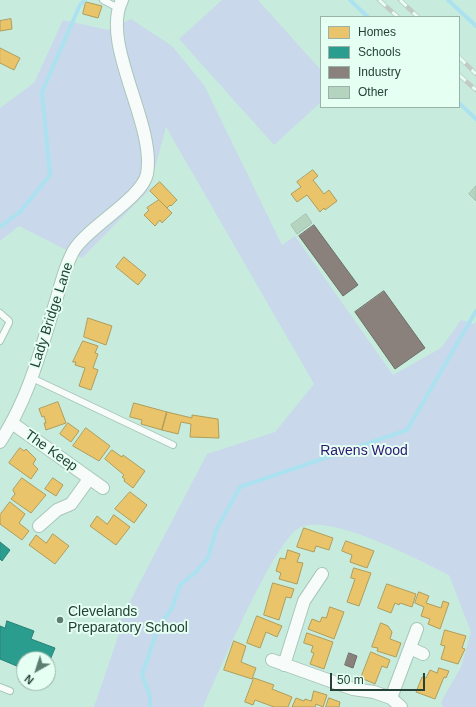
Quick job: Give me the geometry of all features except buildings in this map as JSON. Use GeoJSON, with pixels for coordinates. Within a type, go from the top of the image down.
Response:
{"type":"FeatureCollection","features":[{"type":"Feature","properties":{"kind":"street","name":"Lady Bridge Lane"},"geometry":{"type":"LineString","coordinates":[[0,442],[12,424],[32,378],[65,271],[74,250],[132,195],[146,176],[148,150],[116,30],[120,4]]}},
{"type":"Feature","properties":{"kind":"street","name":"The Keep"},"geometry":{"type":"LineString","coordinates":[[12,424],[103,488]]}},
{"type":"Feature","properties":{"kind":"street","name":"The Keep"},"geometry":{"type":"LineString","coordinates":[[39,526],[57,510],[71,504],[89,478]]}},
{"type":"Feature","properties":{"kind":"street"},"geometry":{"type":"LineString","coordinates":[[284,665],[304,601],[317,595],[322,574]]}},
{"type":"Feature","properties":{"kind":"street"},"geometry":{"type":"LineString","coordinates":[[391,698],[417,629]]}},
{"type":"Feature","properties":{"kind":"street"},"geometry":{"type":"LineString","coordinates":[[410,648],[423,654]]}},
{"type":"Feature","properties":{"kind":"street"},"geometry":{"type":"LineString","coordinates":[[272,660],[352,689],[374,692],[391,698],[401,707]]}},
{"type":"Feature","properties":{"kind":"lane"},"geometry":{"type":"LineString","coordinates":[[103,0],[120,4]]}},
{"type":"Feature","properties":{"kind":"lane"},"geometry":{"type":"LineString","coordinates":[[0,313],[9,321],[9,323],[0,341]]}},
{"type":"Feature","properties":{"kind":"lane"},"geometry":{"type":"LineString","coordinates":[[32,378],[173,445]]}},
{"type":"Feature","properties":{"kind":"lane"},"geometry":{"type":"LineString","coordinates":[[0,687],[10,690]]}},
{"type":"Feature","properties":{"kind":"green space"},"geometry":{"type":"Polygon","coordinates":[[[222,0],[258,0],[320,69],[320,103],[274,145],[179,39],[222,0]]]}},
{"type":"Feature","properties":{"kind":"green space","name":"Ravens Wood"},"geometry":{"type":"Polygon","coordinates":[[[131,19],[172,46],[204,85],[282,245],[295,236],[393,375],[441,348],[461,320],[474,324],[476,321],[476,707],[443,707],[441,702],[461,667],[471,632],[449,575],[376,540],[334,527],[316,525],[301,527],[290,536],[277,555],[262,580],[233,639],[203,707],[94,707],[121,628],[117,626],[207,454],[275,432],[314,384],[166,127],[149,190],[82,258],[19,226],[0,241],[0,108],[34,83],[63,20],[108,30],[131,19]]]}},
{"type":"Feature","properties":{"kind":"waterway"},"geometry":{"type":"LineString","coordinates":[[0,227],[20,212],[50,175],[42,92],[80,5],[85,0]]}},
{"type":"Feature","properties":{"kind":"waterway"},"geometry":{"type":"LineString","coordinates":[[350,0],[367,16]]}},
{"type":"Feature","properties":{"kind":"waterway"},"geometry":{"type":"LineString","coordinates":[[448,0],[476,26]]}},
{"type":"Feature","properties":{"kind":"waterway"},"geometry":{"type":"LineString","coordinates":[[460,104],[476,119]]}},
{"type":"Feature","properties":{"kind":"waterway"},"geometry":{"type":"LineString","coordinates":[[150,707],[150,696],[142,675],[158,628],[172,608],[180,585],[196,572],[208,558],[216,530],[240,487],[407,430],[476,311]]}},
{"type":"Feature","properties":{"kind":"railway"},"geometry":{"type":"LineString","coordinates":[[379,0],[397,16]]}},
{"type":"Feature","properties":{"kind":"railway"},"geometry":{"type":"LineString","coordinates":[[400,0],[417,16]]}},
{"type":"Feature","properties":{"kind":"railway"},"geometry":{"type":"LineString","coordinates":[[460,58],[476,74]]}},
{"type":"Feature","properties":{"kind":"railway"},"geometry":{"type":"LineString","coordinates":[[460,76],[476,90]]}},
{"type":"Feature","properties":{"kind":"place","name":"Clevelands Preparatory School"},"geometry":{"type":"Point","coordinates":[60,620]}}]}
